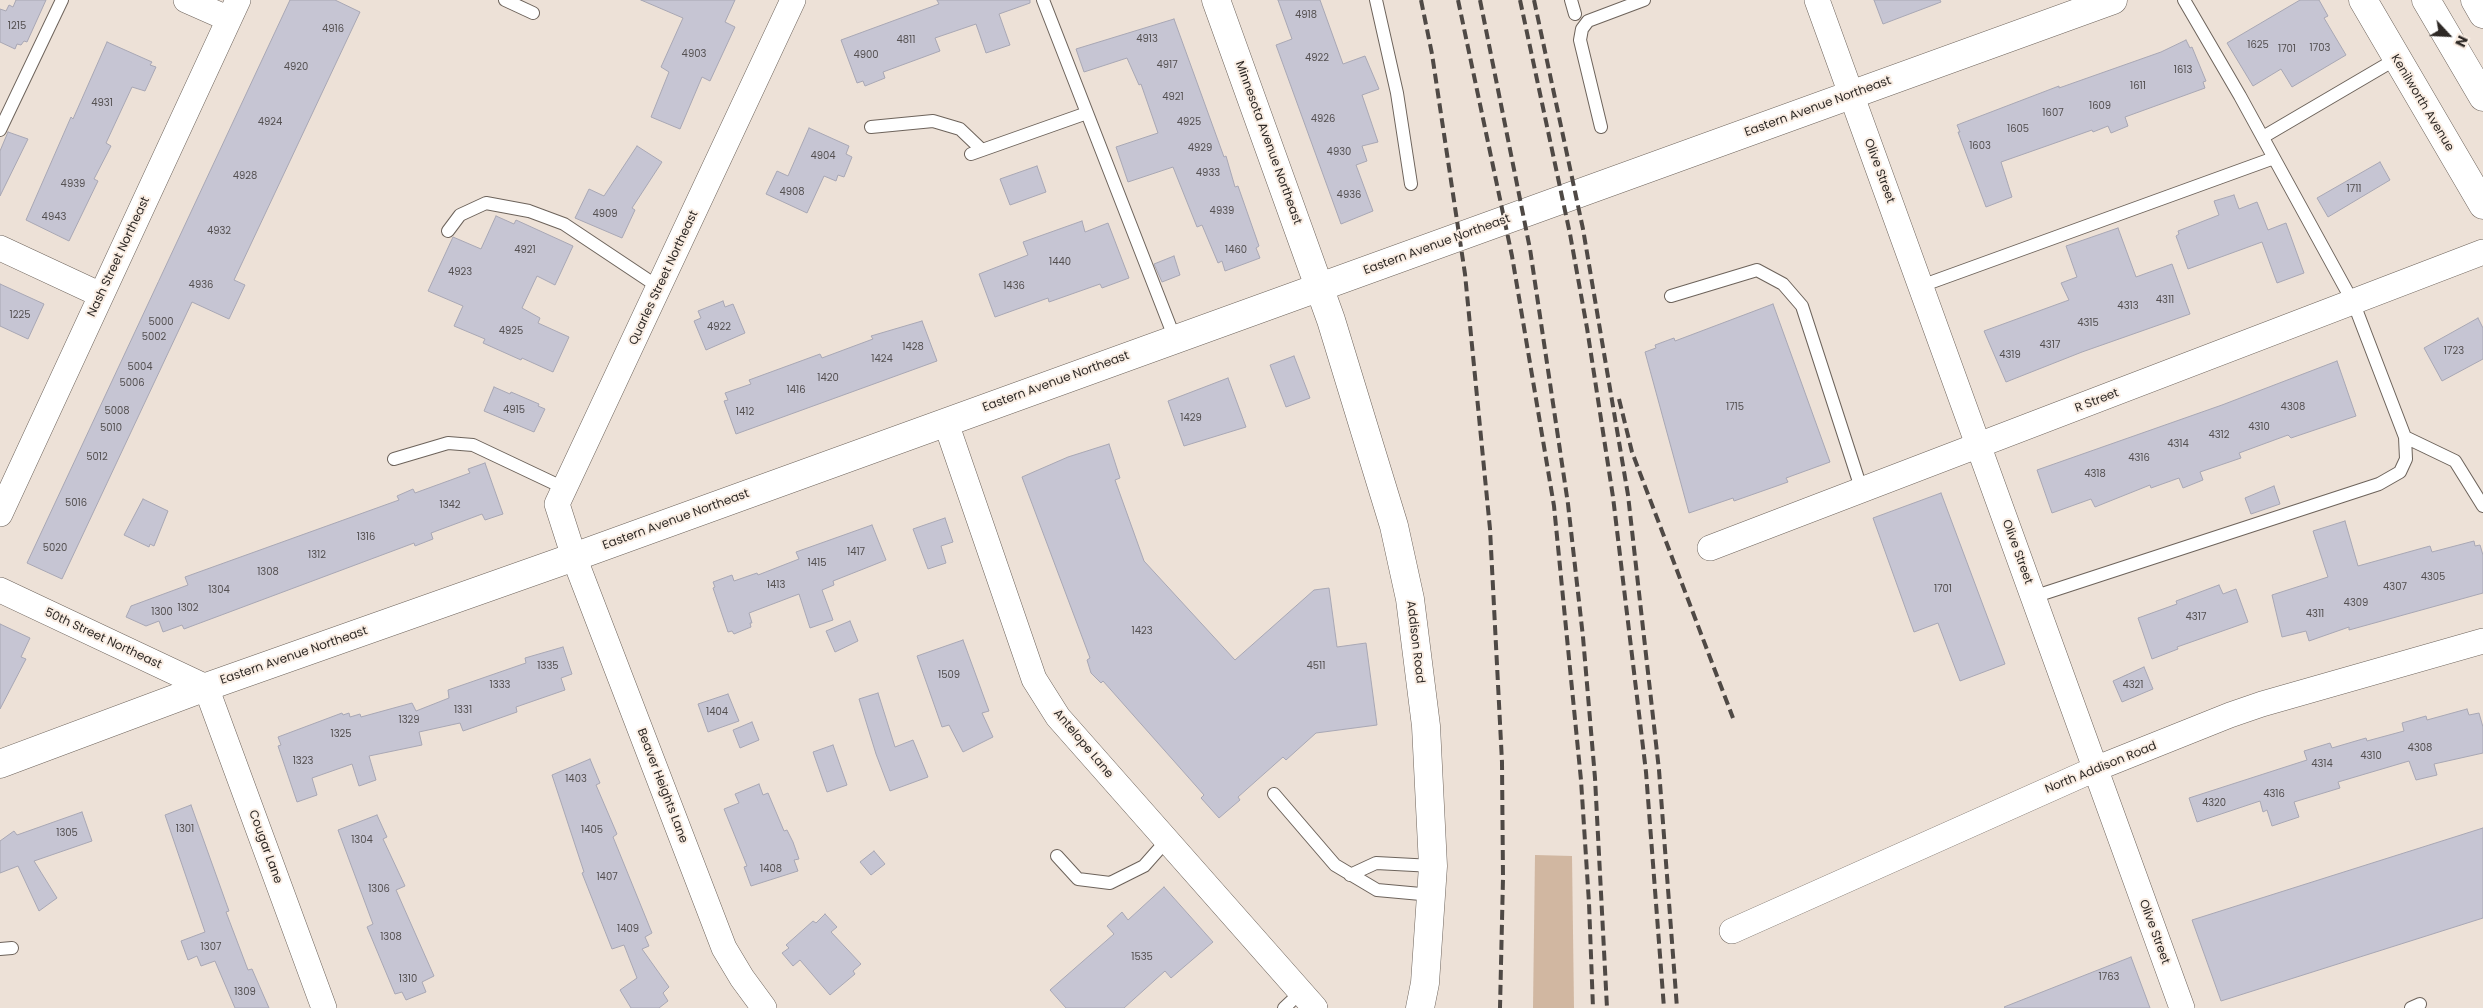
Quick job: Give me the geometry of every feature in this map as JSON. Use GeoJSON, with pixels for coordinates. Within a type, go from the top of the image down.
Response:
{"type":"FeatureCollection","features":[{"type":"Feature","properties":{"kind":"main road","name":"Minnesota Avenue Northeast"},"geometry":{"type":"LineString","coordinates":[[1216,0],[1320,286]]}},
{"type":"Feature","properties":{"kind":"main road","name":"Eastern Avenue Northeast"},"geometry":{"type":"LineString","coordinates":[[0,764],[206,687],[946,423],[2113,0]]}},
{"type":"Feature","properties":{"kind":"main road"},"geometry":{"type":"LineString","coordinates":[[2426,0],[2483,97]]}},
{"type":"Feature","properties":{"kind":"main road"},"geometry":{"type":"LineString","coordinates":[[2475,0],[2483,14]]}},
{"type":"Feature","properties":{"kind":"main road","name":"Kenilworth Avenue"},"geometry":{"type":"LineString","coordinates":[[2367,3],[2396,59],[2483,205]]}},
{"type":"Feature","properties":{"kind":"main road","name":"Addison Road"},"geometry":{"type":"LineString","coordinates":[[1320,286],[1394,526],[1410,599],[1426,726],[1433,866],[1432,895],[1420,1008]]}},
{"type":"Feature","properties":{"kind":"street"},"geometry":{"type":"LineString","coordinates":[[186,0],[234,10]]}},
{"type":"Feature","properties":{"kind":"street","name":"Quarles Street Northeast"},"geometry":{"type":"LineString","coordinates":[[574,557],[557,504],[660,288],[793,0]]}},
{"type":"Feature","properties":{"kind":"street","name":"Olive Street"},"geometry":{"type":"LineString","coordinates":[[1817,0],[2182,1008]]}},
{"type":"Feature","properties":{"kind":"street","name":"Nash Street Northeast"},"geometry":{"type":"LineString","coordinates":[[0,514],[234,10]]}},
{"type":"Feature","properties":{"kind":"street"},"geometry":{"type":"LineString","coordinates":[[0,248],[101,296]]}},
{"type":"Feature","properties":{"kind":"street","name":"R Street"},"geometry":{"type":"LineString","coordinates":[[1710,548],[2354,304],[2483,252]]}},
{"type":"Feature","properties":{"kind":"street","name":"Antelope Lane"},"geometry":{"type":"LineString","coordinates":[[946,423],[1034,679],[1058,717],[1167,840],[1300,1003]]}},
{"type":"Feature","properties":{"kind":"street","name":"Beaver Heights Lane"},"geometry":{"type":"LineString","coordinates":[[574,557],[724,948],[742,978],[764,1008]]}},
{"type":"Feature","properties":{"kind":"street","name":"50th Street Northeast"},"geometry":{"type":"LineString","coordinates":[[0,590],[206,687]]}},
{"type":"Feature","properties":{"kind":"street","name":"North Addison Road"},"geometry":{"type":"LineString","coordinates":[[1732,931],[2095,768],[2262,704],[2483,641]]}},
{"type":"Feature","properties":{"kind":"street","name":"Cougar Lane"},"geometry":{"type":"LineString","coordinates":[[206,687],[324,1008]]}},
{"type":"Feature","properties":{"kind":"lane"},"geometry":{"type":"LineString","coordinates":[[0,130],[62,0]]}},
{"type":"Feature","properties":{"kind":"lane"},"geometry":{"type":"LineString","coordinates":[[505,0],[533,13]]}},
{"type":"Feature","properties":{"kind":"lane"},"geometry":{"type":"LineString","coordinates":[[1043,0],[1175,339]]}},
{"type":"Feature","properties":{"kind":"lane"},"geometry":{"type":"LineString","coordinates":[[1376,0],[1397,93],[1411,184]]}},
{"type":"Feature","properties":{"kind":"lane"},"geometry":{"type":"LineString","coordinates":[[1571,0],[1575,14]]}},
{"type":"Feature","properties":{"kind":"lane"},"geometry":{"type":"LineString","coordinates":[[1601,127],[1580,40],[1582,29],[1588,21],[1644,0]]}},
{"type":"Feature","properties":{"kind":"lane"},"geometry":{"type":"LineString","coordinates":[[2033,597],[2379,484],[2400,472],[2406,459],[2405,437],[2354,304],[2263,137],[2184,0]]}},
{"type":"Feature","properties":{"kind":"lane"},"geometry":{"type":"LineString","coordinates":[[2263,137],[2396,59]]}},
{"type":"Feature","properties":{"kind":"lane"},"geometry":{"type":"LineString","coordinates":[[871,127],[933,121],[960,129],[976,152],[1087,113]]}},
{"type":"Feature","properties":{"kind":"lane"},"geometry":{"type":"LineString","coordinates":[[1920,286],[2274,158]]}},
{"type":"Feature","properties":{"kind":"lane"},"geometry":{"type":"LineString","coordinates":[[448,231],[460,215],[486,203],[529,211],[564,224],[660,288]]}},
{"type":"Feature","properties":{"kind":"lane"},"geometry":{"type":"LineString","coordinates":[[1671,296],[1757,270],[1783,284],[1802,306],[1862,491]]}},
{"type":"Feature","properties":{"kind":"lane"},"geometry":{"type":"LineString","coordinates":[[2405,437],[2456,461],[2483,506]]}},
{"type":"Feature","properties":{"kind":"lane"},"geometry":{"type":"LineString","coordinates":[[394,459],[448,443],[473,445],[564,488]]}},
{"type":"Feature","properties":{"kind":"lane"},"geometry":{"type":"LineString","coordinates":[[1274,794],[1335,865],[1350,875],[1376,890],[1432,895]]}},
{"type":"Feature","properties":{"kind":"lane"},"geometry":{"type":"LineString","coordinates":[[1057,856],[1078,879],[1110,883],[1144,866],[1167,840]]}},
{"type":"Feature","properties":{"kind":"lane"},"geometry":{"type":"LineString","coordinates":[[1350,875],[1376,863],[1433,866]]}},
{"type":"Feature","properties":{"kind":"shaded area"},"geometry":{"type":"Polygon","coordinates":[[[1535,855],[1572,856],[1574,1008],[1533,1008],[1535,855]]]}},
{"type":"Feature","properties":{"kind":"building"},"geometry":{"type":"Polygon","coordinates":[[[16,0],[46,0],[27,42],[24,41],[21,45],[17,44],[15,49],[0,42],[0,9],[6,11],[9,5],[13,7],[16,0]]]}},
{"type":"Feature","properties":{"kind":"building"},"geometry":{"type":"Polygon","coordinates":[[[290,0],[335,0],[360,12],[234,280],[245,285],[229,319],[192,302],[62,579],[27,563],[290,0]]]}},
{"type":"Feature","properties":{"kind":"building"},"geometry":{"type":"Polygon","coordinates":[[[641,0],[735,0],[725,22],[735,27],[710,81],[702,77],[680,129],[651,117],[669,72],[661,67],[683,18],[641,0]]]}},
{"type":"Feature","properties":{"kind":"building"},"geometry":{"type":"Polygon","coordinates":[[[937,0],[1030,0],[1030,3],[999,14],[1010,45],[986,53],[976,24],[935,38],[940,51],[883,72],[885,78],[865,86],[863,81],[857,83],[841,40],[939,4],[937,0]]]}},
{"type":"Feature","properties":{"kind":"building"},"geometry":{"type":"Polygon","coordinates":[[[1278,0],[1320,0],[1343,64],[1365,56],[1379,89],[1362,95],[1378,142],[1362,146],[1367,161],[1356,165],[1373,211],[1341,224],[1276,45],[1292,39],[1278,0]]]}},
{"type":"Feature","properties":{"kind":"building"},"geometry":{"type":"Polygon","coordinates":[[[1874,0],[1940,0],[1941,2],[1883,24],[1874,0]]]}},
{"type":"Feature","properties":{"kind":"building"},"geometry":{"type":"Polygon","coordinates":[[[2300,0],[2319,0],[2328,16],[2324,18],[2346,55],[2292,87],[2281,69],[2253,86],[2227,43],[2300,0]]]}},
{"type":"Feature","properties":{"kind":"building"},"geometry":{"type":"Polygon","coordinates":[[[1174,19],[1224,157],[1226,156],[1235,187],[1238,186],[1259,246],[1256,248],[1260,258],[1225,271],[1222,261],[1218,263],[1202,225],[1197,227],[1173,167],[1128,182],[1116,147],[1158,133],[1141,84],[1139,85],[1127,58],[1084,72],[1076,49],[1174,19]]]}},
{"type":"Feature","properties":{"kind":"building"},"geometry":{"type":"Polygon","coordinates":[[[2186,40],[2190,48],[2192,47],[2206,81],[2203,82],[2205,88],[2125,117],[2128,126],[2111,133],[2108,126],[2093,132],[2092,130],[2001,162],[2012,197],[1986,207],[1957,125],[2059,86],[2059,88],[2161,52],[2186,40]]]}},
{"type":"Feature","properties":{"kind":"building"},"geometry":{"type":"Polygon","coordinates":[[[107,42],[152,62],[150,65],[156,67],[145,91],[132,87],[106,143],[111,146],[94,179],[98,181],[69,241],[26,220],[71,117],[73,119],[107,42]]]}},
{"type":"Feature","properties":{"kind":"building"},"geometry":{"type":"Polygon","coordinates":[[[809,128],[849,146],[846,154],[852,157],[844,177],[838,175],[836,181],[824,176],[807,213],[766,194],[777,171],[788,176],[809,128]]]}},
{"type":"Feature","properties":{"kind":"building"},"geometry":{"type":"Polygon","coordinates":[[[8,132],[28,139],[0,196],[0,151],[8,132]]]}},
{"type":"Feature","properties":{"kind":"building"},"geometry":{"type":"Polygon","coordinates":[[[637,146],[662,162],[632,208],[635,210],[622,238],[575,218],[589,189],[604,196],[637,146]]]}},
{"type":"Feature","properties":{"kind":"building"},"geometry":{"type":"Polygon","coordinates":[[[2380,162],[2390,180],[2328,217],[2317,198],[2380,162]]]}},
{"type":"Feature","properties":{"kind":"building"},"geometry":{"type":"Polygon","coordinates":[[[1037,166],[1046,192],[1010,205],[1000,179],[1037,166]]]}},
{"type":"Feature","properties":{"kind":"building"},"geometry":{"type":"Polygon","coordinates":[[[2234,195],[2239,209],[2257,202],[2268,230],[2286,223],[2304,273],[2277,283],[2262,242],[2188,269],[2176,236],[2179,234],[2178,231],[2219,215],[2214,201],[2234,195]]]}},
{"type":"Feature","properties":{"kind":"building"},"geometry":{"type":"Polygon","coordinates":[[[496,216],[514,224],[516,220],[573,246],[555,285],[537,276],[522,308],[540,318],[538,323],[569,337],[553,372],[483,343],[485,339],[454,326],[463,306],[428,291],[453,237],[481,249],[496,216]]]}},
{"type":"Feature","properties":{"kind":"building"},"geometry":{"type":"Polygon","coordinates":[[[1082,221],[1085,232],[1108,223],[1129,278],[1102,288],[1100,284],[1049,302],[1048,298],[995,317],[979,274],[1028,255],[1023,242],[1082,221]]]}},
{"type":"Feature","properties":{"kind":"building"},"geometry":{"type":"Polygon","coordinates":[[[2118,228],[2136,277],[2172,264],[2190,314],[2082,352],[2006,382],[1984,331],[2069,300],[2061,283],[2077,277],[2066,246],[2118,228]]]}},
{"type":"Feature","properties":{"kind":"building"},"geometry":{"type":"Polygon","coordinates":[[[1174,256],[1180,275],[1162,282],[1154,264],[1174,256]]]}},
{"type":"Feature","properties":{"kind":"building"},"geometry":{"type":"Polygon","coordinates":[[[0,284],[44,304],[28,339],[0,326],[0,284]]]}},
{"type":"Feature","properties":{"kind":"building"},"geometry":{"type":"Polygon","coordinates":[[[723,301],[725,307],[733,304],[745,333],[706,350],[694,321],[701,318],[698,311],[723,301]]]}},
{"type":"Feature","properties":{"kind":"building"},"geometry":{"type":"Polygon","coordinates":[[[1773,304],[1830,462],[1786,478],[1788,482],[1734,501],[1733,498],[1689,513],[1645,352],[1656,348],[1655,345],[1674,338],[1675,341],[1773,304]]]}},
{"type":"Feature","properties":{"kind":"building"},"geometry":{"type":"Polygon","coordinates":[[[2478,318],[2483,328],[2483,359],[2442,381],[2424,348],[2478,318]]]}},
{"type":"Feature","properties":{"kind":"building"},"geometry":{"type":"Polygon","coordinates":[[[922,321],[937,361],[736,434],[724,401],[728,400],[725,393],[751,384],[749,380],[820,354],[822,358],[873,339],[871,336],[922,321]]]}},
{"type":"Feature","properties":{"kind":"building"},"geometry":{"type":"Polygon","coordinates":[[[1294,356],[1310,398],[1286,407],[1270,365],[1294,356]]]}},
{"type":"Feature","properties":{"kind":"building"},"geometry":{"type":"Polygon","coordinates":[[[2337,361],[2356,416],[2291,438],[2288,435],[2239,453],[2241,458],[2200,472],[2203,480],[2183,488],[2179,478],[2151,488],[2150,485],[2095,507],[2091,499],[2052,513],[2037,470],[2222,405],[2337,361]]]}},
{"type":"Feature","properties":{"kind":"building"},"geometry":{"type":"Polygon","coordinates":[[[1228,378],[1246,427],[1184,446],[1168,401],[1228,378]]]}},
{"type":"Feature","properties":{"kind":"building"},"geometry":{"type":"Polygon","coordinates":[[[494,387],[539,404],[538,406],[545,409],[534,432],[484,411],[494,387]]]}},
{"type":"Feature","properties":{"kind":"building"},"geometry":{"type":"Polygon","coordinates":[[[1109,444],[1120,478],[1115,480],[1144,561],[1235,660],[1314,590],[1329,588],[1337,647],[1366,643],[1377,725],[1316,733],[1286,760],[1283,757],[1238,797],[1240,800],[1219,818],[1201,798],[1204,795],[1103,681],[1101,683],[1091,673],[1087,660],[1090,658],[1022,477],[1068,457],[1109,444]]]}},
{"type":"Feature","properties":{"kind":"building"},"geometry":{"type":"Polygon","coordinates":[[[485,463],[503,514],[485,520],[482,514],[431,533],[433,539],[415,546],[414,543],[184,629],[182,625],[163,632],[159,621],[146,626],[126,617],[131,606],[188,585],[185,577],[399,500],[397,496],[413,489],[415,493],[470,473],[468,469],[485,463]]]}},
{"type":"Feature","properties":{"kind":"building"},"geometry":{"type":"Polygon","coordinates":[[[2274,486],[2280,504],[2251,514],[2245,498],[2274,486]]]}},
{"type":"Feature","properties":{"kind":"building"},"geometry":{"type":"Polygon","coordinates":[[[1941,493],[2005,664],[1960,681],[1938,623],[1914,632],[1873,518],[1941,493]]]}},
{"type":"Feature","properties":{"kind":"building"},"geometry":{"type":"Polygon","coordinates":[[[143,499],[168,511],[154,546],[150,544],[149,547],[124,535],[143,499]]]}},
{"type":"Feature","properties":{"kind":"building"},"geometry":{"type":"Polygon","coordinates":[[[945,518],[953,542],[941,546],[946,563],[928,569],[913,529],[945,518]]]}},
{"type":"Feature","properties":{"kind":"building"},"geometry":{"type":"Polygon","coordinates":[[[2345,521],[2358,566],[2430,546],[2432,552],[2474,541],[2475,546],[2480,545],[2483,555],[2483,593],[2349,630],[2349,627],[2309,641],[2306,631],[2282,637],[2272,595],[2328,577],[2313,531],[2345,521]]]}},
{"type":"Feature","properties":{"kind":"building"},"geometry":{"type":"Polygon","coordinates":[[[872,525],[886,560],[833,581],[834,585],[822,590],[833,620],[810,628],[799,594],[749,613],[752,623],[750,623],[751,627],[734,634],[732,631],[728,632],[713,588],[715,587],[713,582],[732,575],[734,581],[757,573],[758,575],[799,559],[796,552],[872,525]]]}},
{"type":"Feature","properties":{"kind":"building"},"geometry":{"type":"Polygon","coordinates":[[[2219,585],[2223,594],[2236,589],[2248,622],[2177,647],[2178,649],[2152,659],[2138,618],[2177,604],[2176,601],[2219,585]]]}},
{"type":"Feature","properties":{"kind":"building"},"geometry":{"type":"Polygon","coordinates":[[[850,621],[858,641],[835,652],[826,631],[850,621]]]}},
{"type":"Feature","properties":{"kind":"building"},"geometry":{"type":"Polygon","coordinates":[[[0,624],[30,638],[21,657],[26,659],[0,709],[0,624]]]}},
{"type":"Feature","properties":{"kind":"building"},"geometry":{"type":"Polygon","coordinates":[[[963,640],[989,711],[982,713],[993,737],[963,752],[949,725],[942,727],[917,656],[963,640]]]}},
{"type":"Feature","properties":{"kind":"building"},"geometry":{"type":"Polygon","coordinates":[[[563,647],[572,674],[561,678],[565,690],[516,707],[517,712],[463,731],[460,723],[419,732],[422,745],[369,756],[376,780],[359,786],[352,764],[312,778],[317,795],[297,802],[278,746],[281,745],[278,737],[342,713],[343,715],[349,713],[350,717],[360,714],[361,717],[412,703],[416,711],[449,698],[448,690],[526,663],[525,658],[563,647]]]}},
{"type":"Feature","properties":{"kind":"building"},"geometry":{"type":"Polygon","coordinates":[[[2144,667],[2153,689],[2122,702],[2113,681],[2144,667]]]}},
{"type":"Feature","properties":{"kind":"building"},"geometry":{"type":"Polygon","coordinates":[[[878,693],[895,747],[913,740],[928,777],[890,791],[859,699],[878,693]]]}},
{"type":"Feature","properties":{"kind":"building"},"geometry":{"type":"Polygon","coordinates":[[[728,694],[739,721],[708,732],[698,704],[728,694]]]}},
{"type":"Feature","properties":{"kind":"building"},"geometry":{"type":"Polygon","coordinates":[[[2467,709],[2469,715],[2479,713],[2483,727],[2483,753],[2434,764],[2437,775],[2416,780],[2409,761],[2338,782],[2340,788],[2294,802],[2299,817],[2272,826],[2267,810],[2263,812],[2260,801],[2197,822],[2189,798],[2307,760],[2304,751],[2330,743],[2332,748],[2366,738],[2367,741],[2404,731],[2402,723],[2426,716],[2427,720],[2467,709]]]}},
{"type":"Feature","properties":{"kind":"building"},"geometry":{"type":"Polygon","coordinates":[[[752,722],[759,740],[740,748],[733,730],[752,722]]]}},
{"type":"Feature","properties":{"kind":"building"},"geometry":{"type":"Polygon","coordinates":[[[833,745],[847,785],[827,792],[813,752],[833,745]]]}},
{"type":"Feature","properties":{"kind":"building"},"geometry":{"type":"Polygon","coordinates":[[[590,759],[600,783],[596,785],[617,834],[613,837],[652,933],[645,937],[649,946],[642,949],[669,987],[663,993],[668,1001],[659,1008],[631,1008],[620,990],[637,978],[624,945],[612,949],[582,873],[584,872],[552,775],[590,759]]]}},
{"type":"Feature","properties":{"kind":"building"},"geometry":{"type":"Polygon","coordinates":[[[759,784],[763,795],[768,793],[784,831],[787,830],[793,842],[799,859],[794,860],[798,871],[751,886],[744,867],[747,866],[724,809],[739,803],[735,794],[759,784]]]}},
{"type":"Feature","properties":{"kind":"building"},"geometry":{"type":"Polygon","coordinates":[[[191,805],[229,911],[226,912],[248,970],[252,969],[269,1008],[235,1008],[215,961],[201,966],[197,956],[188,960],[181,941],[205,932],[165,815],[191,805]]]}},
{"type":"Feature","properties":{"kind":"building"},"geometry":{"type":"Polygon","coordinates":[[[82,812],[92,841],[34,861],[57,898],[39,911],[18,866],[0,873],[0,841],[14,831],[17,835],[82,812]]]}},
{"type":"Feature","properties":{"kind":"building"},"geometry":{"type":"Polygon","coordinates":[[[377,815],[387,837],[383,839],[405,886],[396,890],[434,976],[422,982],[426,992],[406,1000],[402,992],[395,994],[367,927],[373,924],[338,830],[377,815]]]}},
{"type":"Feature","properties":{"kind":"building"},"geometry":{"type":"Polygon","coordinates":[[[2483,828],[2483,918],[2221,1001],[2192,920],[2483,828]]]}},
{"type":"Feature","properties":{"kind":"building"},"geometry":{"type":"Polygon","coordinates":[[[874,851],[885,864],[871,875],[860,862],[874,851]]]}},
{"type":"Feature","properties":{"kind":"building"},"geometry":{"type":"Polygon","coordinates":[[[1164,887],[1213,942],[1171,978],[1165,971],[1124,1008],[1066,1008],[1050,990],[1114,934],[1107,926],[1122,912],[1128,920],[1164,887]]]}},
{"type":"Feature","properties":{"kind":"building"},"geometry":{"type":"Polygon","coordinates":[[[825,914],[837,927],[831,932],[861,964],[853,971],[855,974],[830,995],[800,960],[793,966],[782,953],[789,948],[786,945],[813,921],[816,923],[825,914]]]}},
{"type":"Feature","properties":{"kind":"building"},"geometry":{"type":"Polygon","coordinates":[[[2131,957],[2150,1008],[2004,1007],[2131,957]]]}},
{"type":"Feature","properties":{"kind":"railway"},"geometry":{"type":"LineString","coordinates":[[1421,0],[1432,54],[1465,274],[1490,529],[1502,762],[1503,878],[1500,1008]]}},
{"type":"Feature","properties":{"kind":"railway"},"geometry":{"type":"LineString","coordinates":[[1458,0],[1512,256],[1554,506],[1581,780],[1589,903],[1593,1008]]}},
{"type":"Feature","properties":{"kind":"railway"},"geometry":{"type":"LineString","coordinates":[[1480,0],[1530,249],[1568,504],[1583,637],[1595,778],[1607,1008]]}},
{"type":"Feature","properties":{"kind":"railway"},"geometry":{"type":"LineString","coordinates":[[1520,0],[1570,234],[1587,328],[1613,497],[1646,772],[1664,1008]]}},
{"type":"Feature","properties":{"kind":"railway"},"geometry":{"type":"LineString","coordinates":[[1534,0],[1583,229],[1628,495],[1659,770],[1677,1008]]}},
{"type":"Feature","properties":{"kind":"railway"},"geometry":{"type":"LineString","coordinates":[[1619,399],[1632,452],[1733,718]]}}]}
